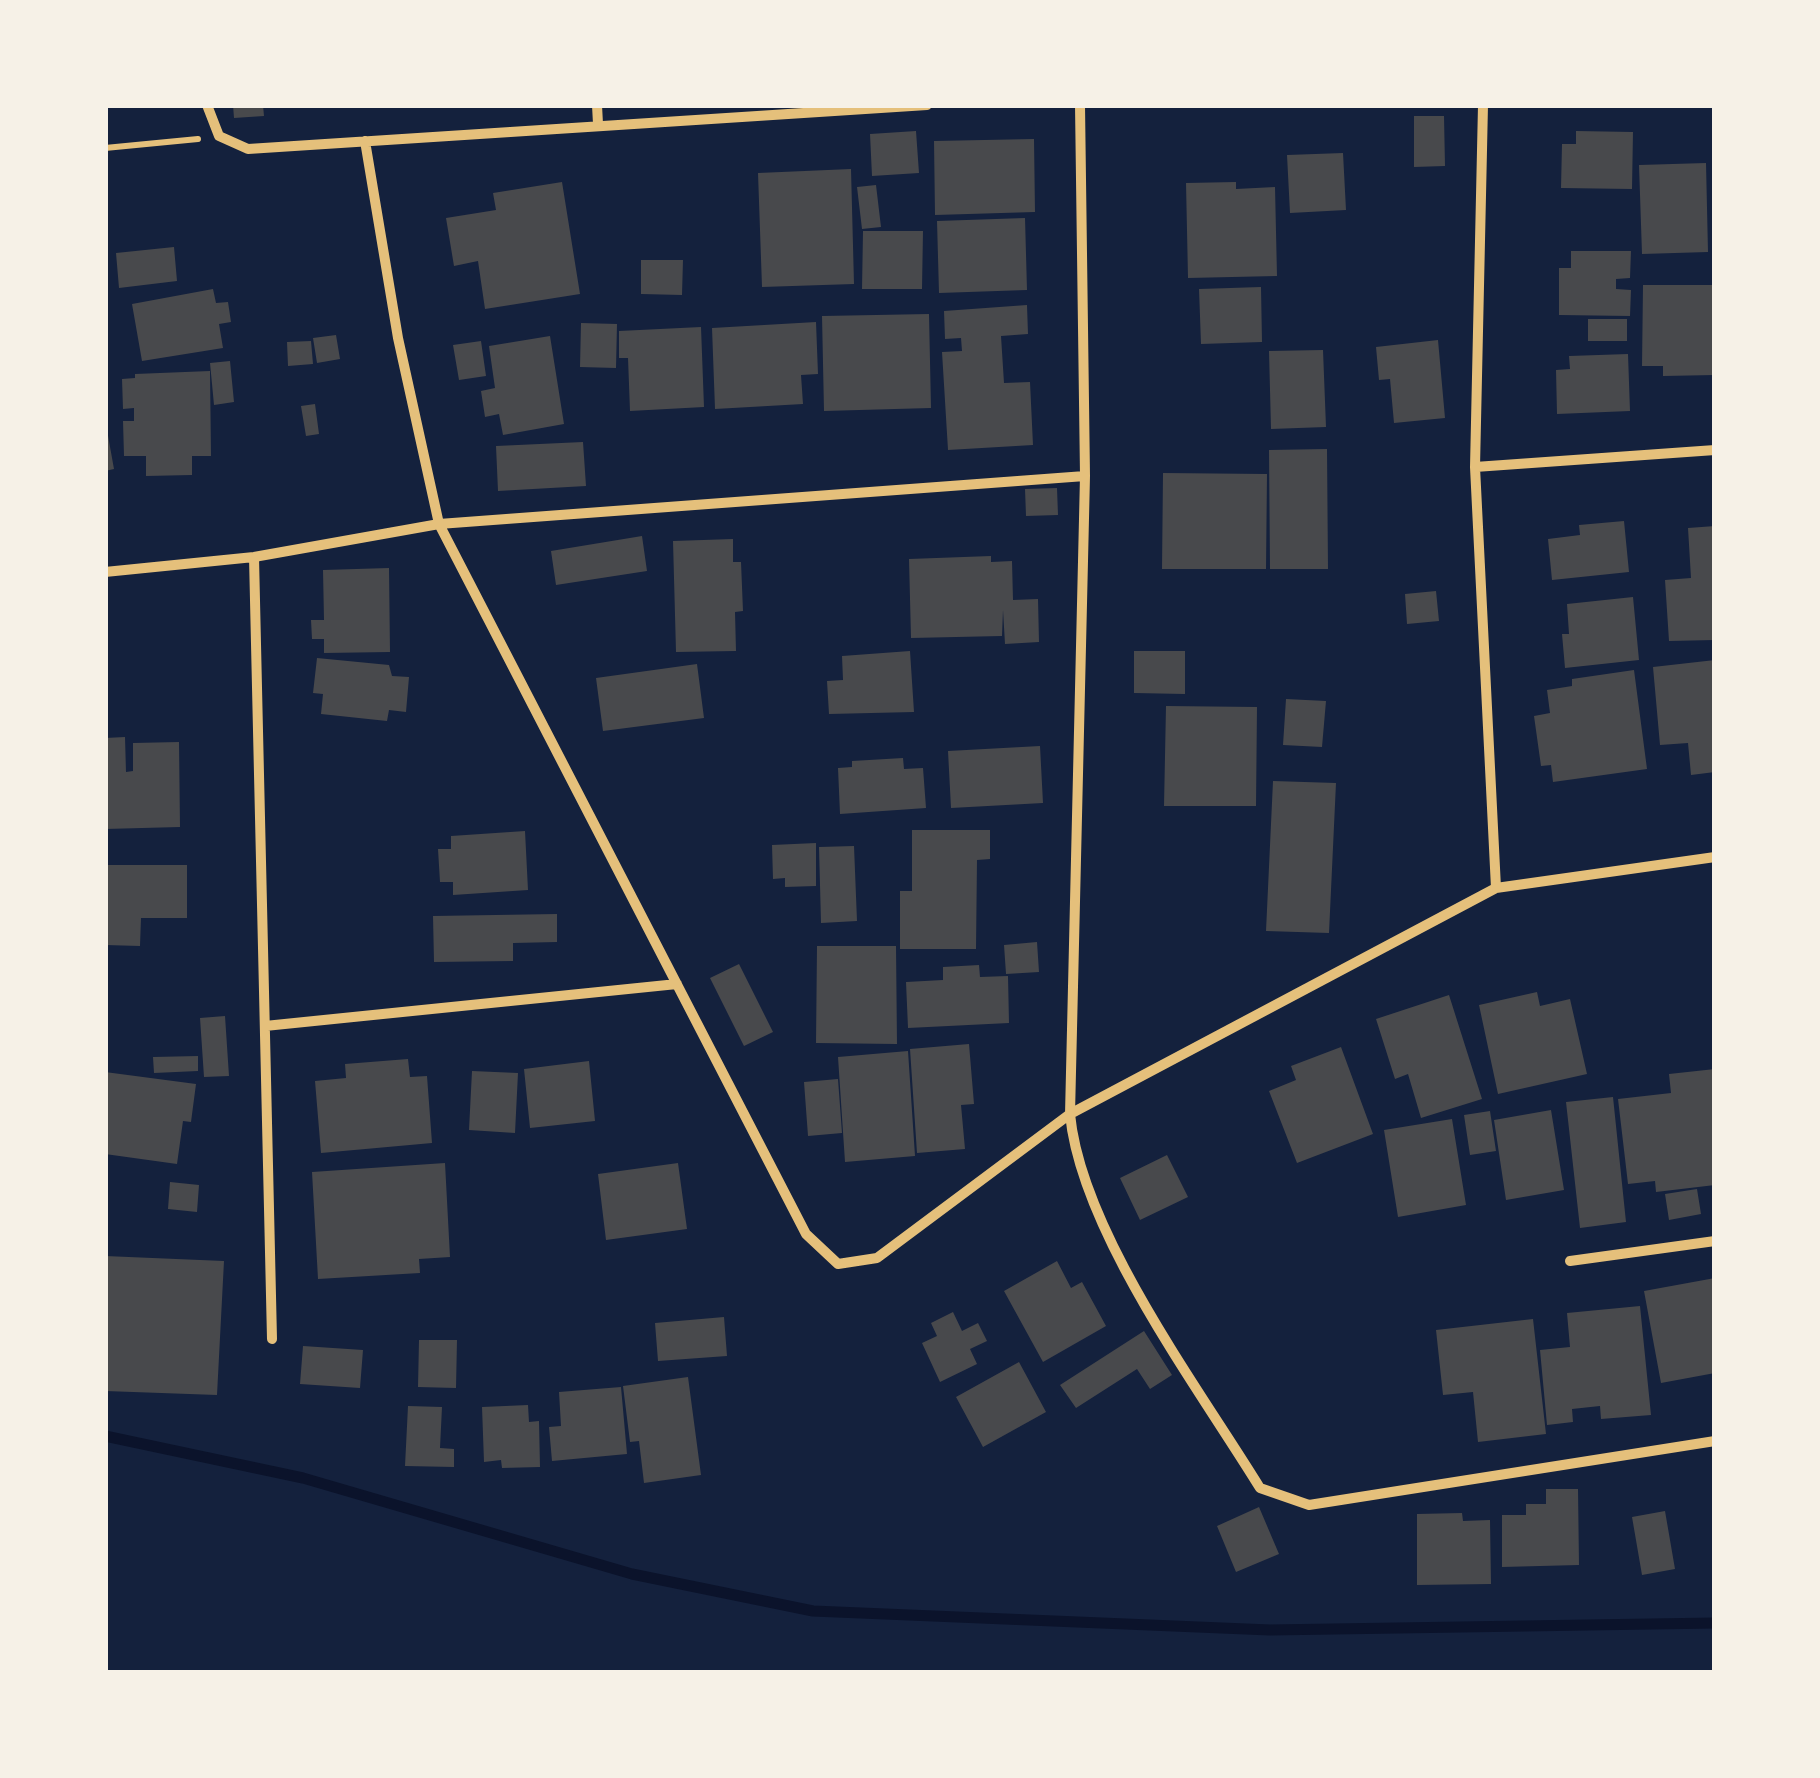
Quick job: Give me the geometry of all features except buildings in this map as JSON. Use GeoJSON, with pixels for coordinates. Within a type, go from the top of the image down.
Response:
{"type":"FeatureCollection","features":[{"type":"Feature","properties":{"kind":"street"},"geometry":{"type":"LineString","coordinates":[[207,105],[219,136],[248,149],[924,105]]}},
{"type":"Feature","properties":{"kind":"street"},"geometry":{"type":"LineString","coordinates":[[598,105],[598,124]]}},
{"type":"Feature","properties":{"kind":"street"},"geometry":{"type":"LineString","coordinates":[[1080,105],[1085,476],[1070,1114],[1075,1149],[1110,1240],[1260,1488],[1309,1505],[1715,1440]]}},
{"type":"Feature","properties":{"kind":"street"},"geometry":{"type":"LineString","coordinates":[[1483,105],[1476,466],[1496,888]]}},
{"type":"Feature","properties":{"kind":"street"},"geometry":{"type":"LineString","coordinates":[[365,142],[398,338],[440,524],[806,1234],[838,1264],[877,1258],[1070,1114],[1496,888],[1715,858]]}},
{"type":"Feature","properties":{"kind":"street"},"geometry":{"type":"LineString","coordinates":[[1476,466],[1715,450]]}},
{"type":"Feature","properties":{"kind":"street"},"geometry":{"type":"LineString","coordinates":[[105,572],[254,557],[440,524],[1085,476]]}},
{"type":"Feature","properties":{"kind":"street"},"geometry":{"type":"LineString","coordinates":[[254,557],[272,1339]]}},
{"type":"Feature","properties":{"kind":"street"},"geometry":{"type":"LineString","coordinates":[[265,1026],[677,984]]}},
{"type":"Feature","properties":{"kind":"street"},"geometry":{"type":"LineString","coordinates":[[1570,1261],[1715,1242]]}},
{"type":"Feature","properties":{"kind":"path"},"geometry":{"type":"LineString","coordinates":[[105,148],[219,136]]}},
{"type":"Feature","properties":{"kind":"waterway"},"geometry":{"type":"LineString","coordinates":[[105,1436],[303,1478],[632,1574],[813,1611],[1270,1630],[1715,1623]]}}]}
